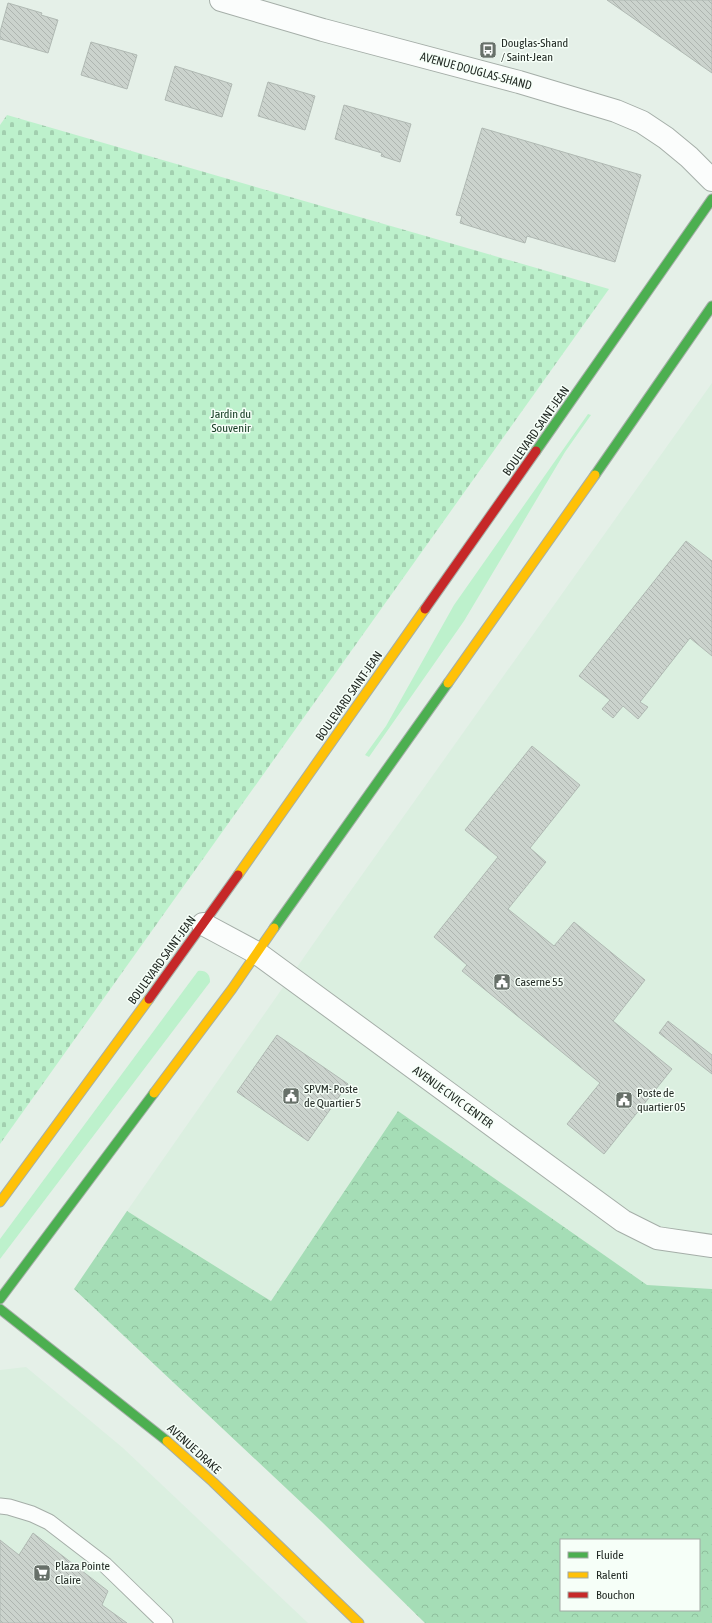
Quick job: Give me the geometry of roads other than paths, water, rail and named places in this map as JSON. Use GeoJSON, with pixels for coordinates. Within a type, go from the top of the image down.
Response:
{"type":"FeatureCollection","features":[{"type":"Feature","properties":{"kind":"main road","name":"BOULEVARD SAINT-JEAN"},"geometry":{"type":"LineString","coordinates":[[0,1202],[203,924],[684,242],[712,199]]}},
{"type":"Feature","properties":{"kind":"main road"},"geometry":{"type":"LineString","coordinates":[[0,1299],[232,989],[598,471],[712,306]]}},
{"type":"Feature","properties":{"kind":"main road","name":"AVENUE DRAKE"},"geometry":{"type":"LineString","coordinates":[[0,1309],[175,1447],[214,1482],[360,1623]]}},
{"type":"Feature","properties":{"kind":"street","name":"AVENUE DOUGLAS-SHAND"},"geometry":{"type":"LineString","coordinates":[[222,0],[259,5],[388,49],[519,82],[616,112],[642,122],[666,138],[689,157],[712,180]]}},
{"type":"Feature","properties":{"kind":"street","name":"AVENUE CIVIC CENTER"},"geometry":{"type":"LineString","coordinates":[[203,924],[257,953],[623,1221],[657,1238],[712,1246]]}},
{"type":"Feature","properties":{"kind":"lane"},"geometry":{"type":"LineString","coordinates":[[0,1506],[9,1507],[32,1514],[49,1522],[105,1565],[165,1623]]}},
{"type":"Feature","properties":{"kind":"place","name":"Douglas-Shand / Saint-Jean"},"geometry":{"type":"Point","coordinates":[488,50]}},
{"type":"Feature","properties":{"kind":"place","name":"Caserne 55"},"geometry":{"type":"Point","coordinates":[502,982]}},
{"type":"Feature","properties":{"kind":"place","name":"SPVM- Poste de Quartier 5"},"geometry":{"type":"Point","coordinates":[291,1096]}},
{"type":"Feature","properties":{"kind":"place","name":"Poste de quartier 05"},"geometry":{"type":"Point","coordinates":[624,1100]}},
{"type":"Feature","properties":{"kind":"place","name":"Plaza Pointe Claire"},"geometry":{"type":"Point","coordinates":[42,1573]}},
{"type":"Feature","properties":{"kind":"park label","name":"Jardin du Souvenir"},"geometry":{"type":"Point","coordinates":[231,421]}}]}
